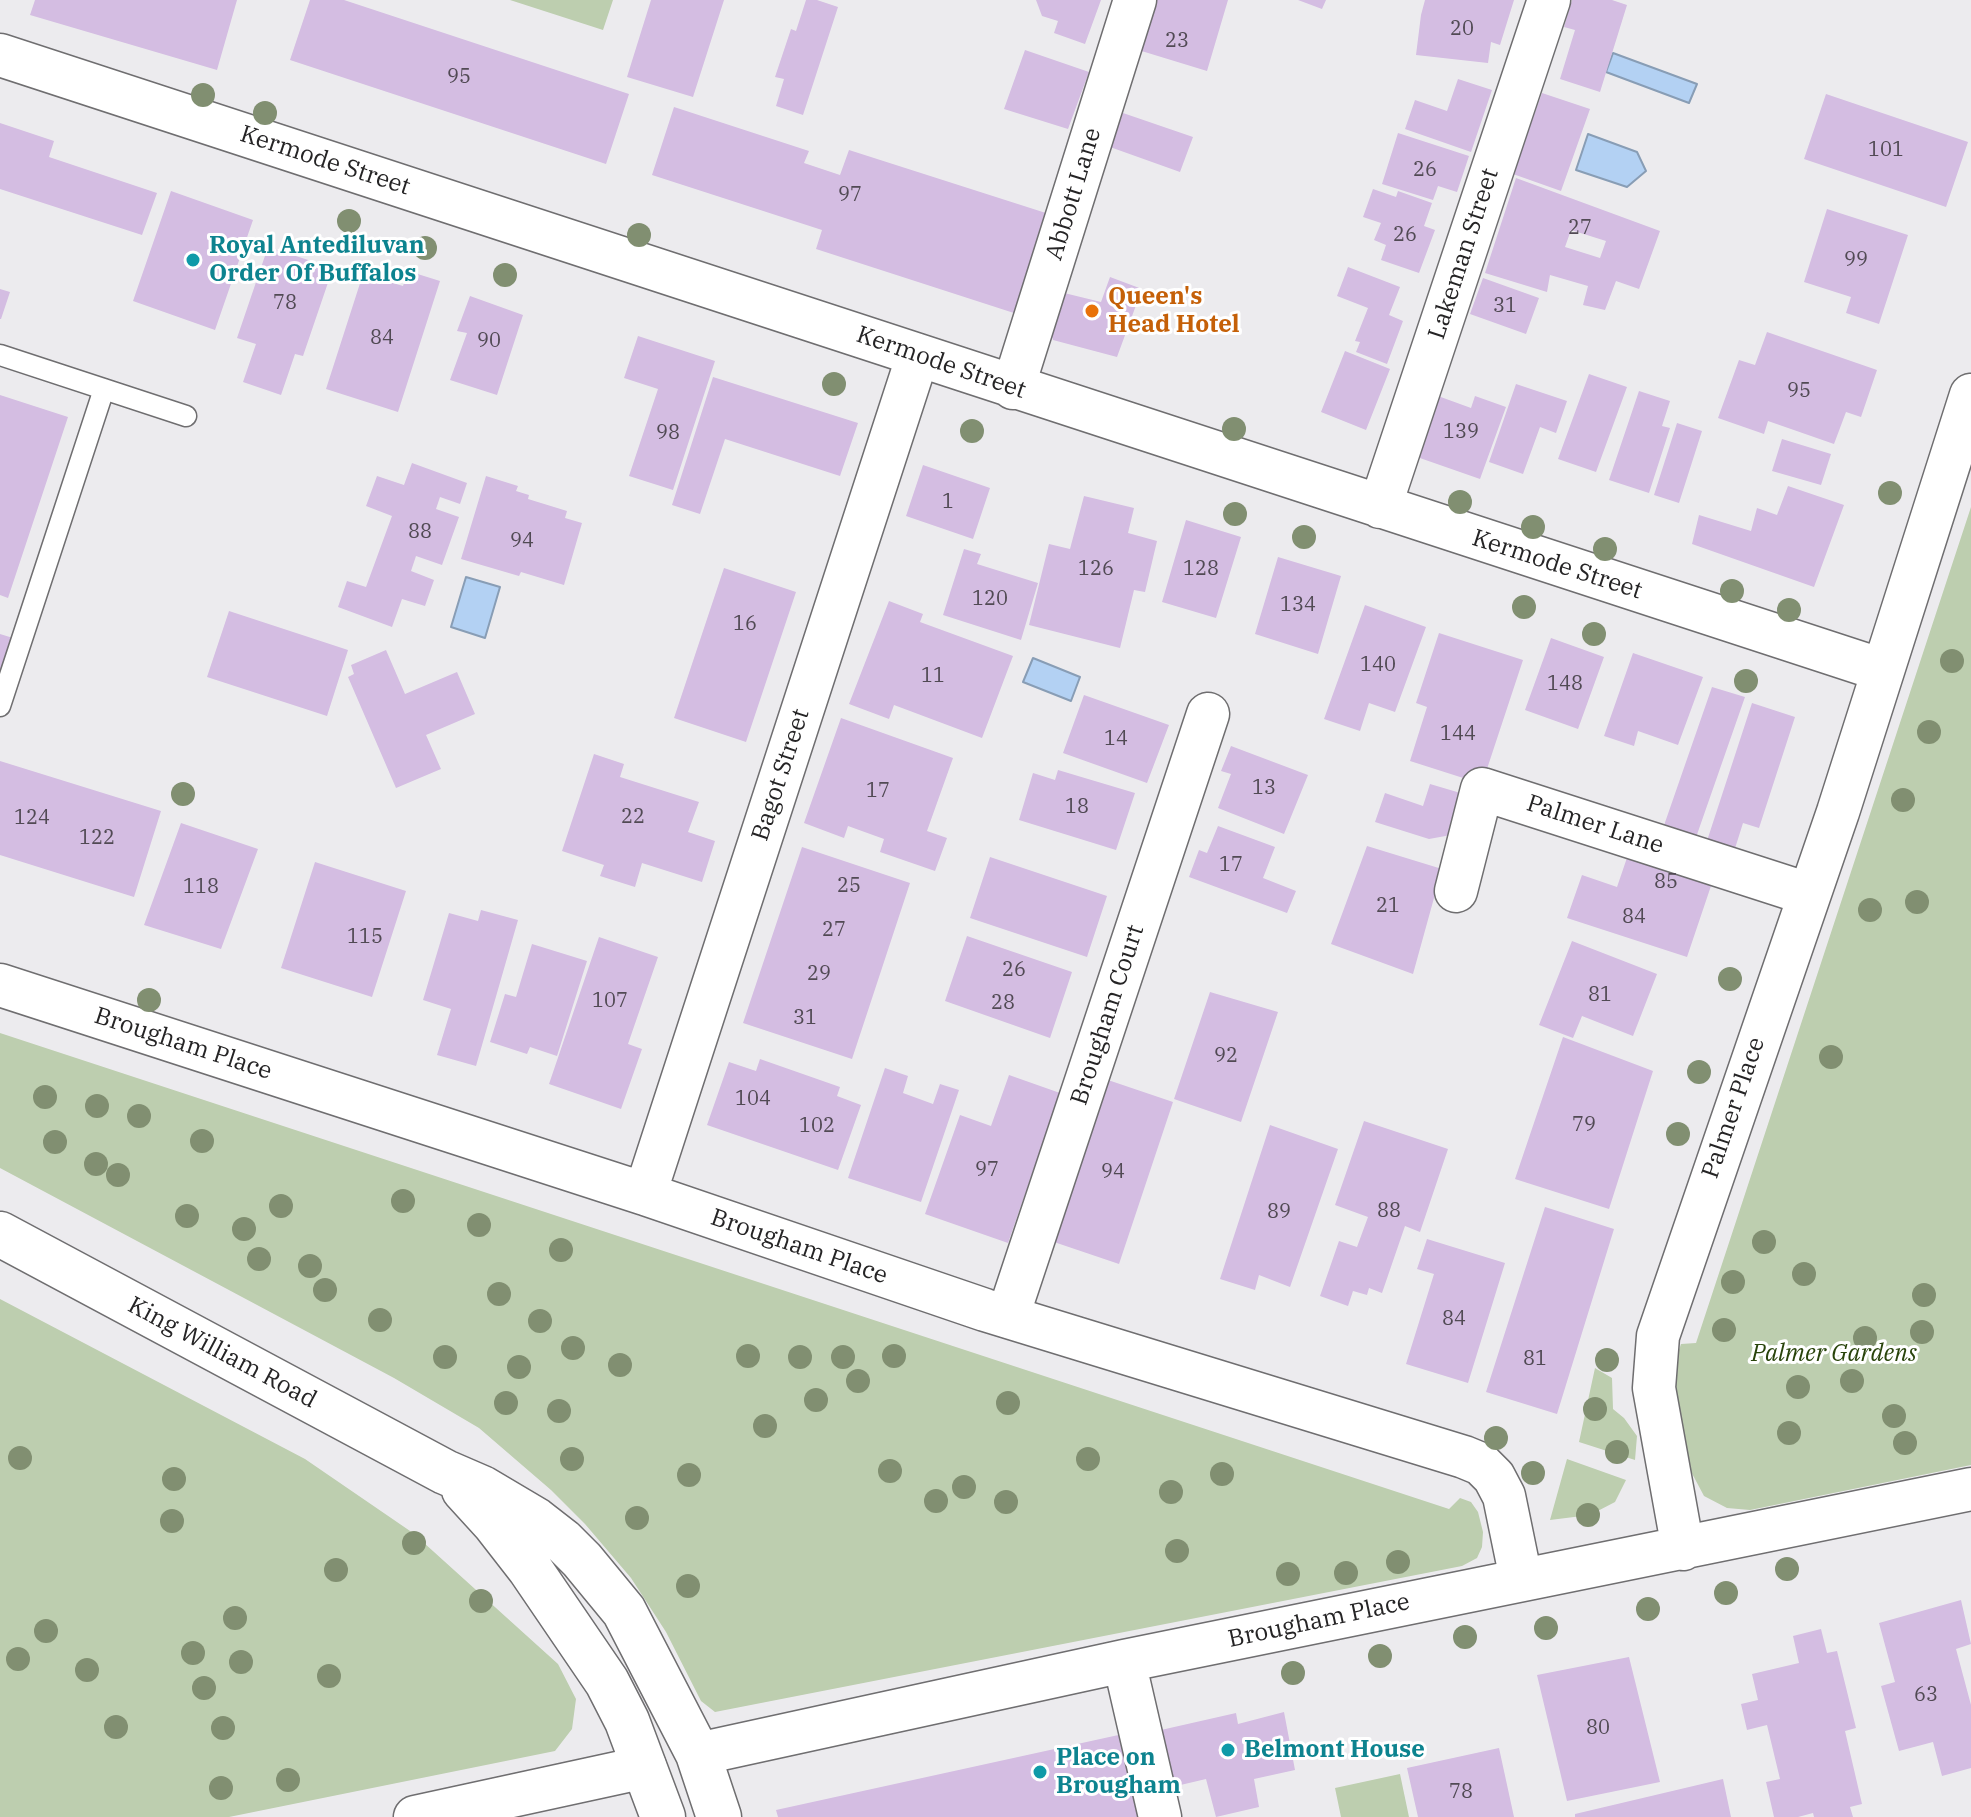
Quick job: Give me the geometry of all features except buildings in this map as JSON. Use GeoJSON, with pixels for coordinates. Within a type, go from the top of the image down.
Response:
{"type":"FeatureCollection","features":[{"type":"Feature","properties":{"kind":"main road","name":"King William Road"},"geometry":{"type":"LineString","coordinates":[[0,1234],[445,1472],[482,1488],[536,1520],[582,1560],[624,1611],[698,1754],[719,1817]]}},
{"type":"Feature","properties":{"kind":"main road","name":"King William Road"},"geometry":{"type":"LineString","coordinates":[[445,1472],[495,1524],[584,1646],[620,1708],[663,1817]]}},
{"type":"Feature","properties":{"kind":"main road","name":"Brougham Place"},"geometry":{"type":"LineString","coordinates":[[645,1767],[698,1754]]}},
{"type":"Feature","properties":{"kind":"street","name":"Abbott Lane"},"geometry":{"type":"LineString","coordinates":[[1013,388],[1135,0]]}},
{"type":"Feature","properties":{"kind":"street","name":"Lakeman Street"},"geometry":{"type":"LineString","coordinates":[[1380,507],[1549,0]]}},
{"type":"Feature","properties":{"kind":"street","name":"Kermode Street"},"geometry":{"type":"LineString","coordinates":[[0,55],[1882,670]]}},
{"type":"Feature","properties":{"kind":"street","name":"Bagot Street"},"geometry":{"type":"LineString","coordinates":[[645,1194],[918,355]]}},
{"type":"Feature","properties":{"kind":"street","name":"Palmer Place"},"geometry":{"type":"LineString","coordinates":[[1683,1549],[1654,1388],[1658,1336],[1838,812],[1971,395]]}},
{"type":"Feature","properties":{"kind":"street","name":"Brougham Court"},"geometry":{"type":"LineString","coordinates":[[1008,1316],[1208,714]]}},
{"type":"Feature","properties":{"kind":"street","name":"Palmer Lane"},"geometry":{"type":"LineString","coordinates":[[1456,891],[1482,789],[1808,894]]}},
{"type":"Feature","properties":{"kind":"street","name":"Brougham Place"},"geometry":{"type":"LineString","coordinates":[[0,985],[645,1194],[1008,1316],[1481,1464],[1494,1477],[1504,1496],[1521,1579]]}},
{"type":"Feature","properties":{"kind":"street"},"geometry":{"type":"LineString","coordinates":[[1683,1549],[1971,1489]]}},
{"type":"Feature","properties":{"kind":"street","name":"Brougham Place"},"geometry":{"type":"LineString","coordinates":[[698,1754],[1124,1661],[1521,1579],[1683,1549]]}},
{"type":"Feature","properties":{"kind":"street"},"geometry":{"type":"LineString","coordinates":[[1124,1661],[1160,1817]]}},
{"type":"Feature","properties":{"kind":"street","name":"Brougham Place"},"geometry":{"type":"LineString","coordinates":[[415,1817],[645,1767]]}},
{"type":"Feature","properties":{"kind":"lane"},"geometry":{"type":"LineString","coordinates":[[0,355],[186,416]]}},
{"type":"Feature","properties":{"kind":"lane"},"geometry":{"type":"LineString","coordinates":[[0,706],[104,389]]}},
{"type":"Feature","properties":{"kind":"green space"},"geometry":{"type":"Polygon","coordinates":[[[510,0],[613,0],[603,30],[510,0]]]}},
{"type":"Feature","properties":{"kind":"green space","name":"Palmer Gardens"},"geometry":{"type":"Polygon","coordinates":[[[1971,507],[1971,1465],[1750,1510],[1727,1508],[1704,1496],[1687,1464],[1668,1383],[1681,1344],[1696,1343],[1971,507]]]}},
{"type":"Feature","properties":{"kind":"green space"},"geometry":{"type":"Polygon","coordinates":[[[0,1033],[1449,1509],[1460,1498],[1471,1502],[1478,1512],[1483,1532],[1482,1547],[1477,1558],[1462,1566],[715,1712],[701,1701],[666,1632],[631,1578],[551,1490],[479,1428],[394,1378],[0,1168],[0,1033]]]}},
{"type":"Feature","properties":{"kind":"green space"},"geometry":{"type":"Polygon","coordinates":[[[0,1299],[305,1459],[413,1533],[558,1664],[576,1699],[572,1729],[555,1751],[229,1817],[0,1817],[0,1299]]]}},
{"type":"Feature","properties":{"kind":"green space"},"geometry":{"type":"Polygon","coordinates":[[[1595,1368],[1612,1378],[1613,1409],[1637,1436],[1635,1460],[1579,1442],[1595,1368]]]}},
{"type":"Feature","properties":{"kind":"green space"},"geometry":{"type":"Polygon","coordinates":[[[1567,1459],[1626,1480],[1615,1502],[1590,1515],[1550,1520],[1567,1459]]]}},
{"type":"Feature","properties":{"kind":"green space"},"geometry":{"type":"Polygon","coordinates":[[[1400,1774],[1409,1817],[1341,1817],[1335,1788],[1400,1774]]]}},
{"type":"Feature","properties":{"kind":"water"},"geometry":{"type":"Polygon","coordinates":[[[1613,53],[1697,84],[1689,103],[1606,72],[1613,53]]]}},
{"type":"Feature","properties":{"kind":"water"},"geometry":{"type":"Polygon","coordinates":[[[1588,134],[1637,152],[1646,171],[1627,187],[1576,170],[1588,134]]]}},
{"type":"Feature","properties":{"kind":"water"},"geometry":{"type":"Polygon","coordinates":[[[466,577],[500,587],[485,638],[451,627],[466,577]]]}},
{"type":"Feature","properties":{"kind":"water"},"geometry":{"type":"Polygon","coordinates":[[[1033,658],[1080,677],[1071,701],[1023,682],[1033,658]]]}},
{"type":"Feature","properties":{"kind":"place","name":"Royal Antediluvan Order Of Buffalos"},"geometry":{"type":"Point","coordinates":[193,260]}},
{"type":"Feature","properties":{"kind":"place","name":"Queen's Head Hotel"},"geometry":{"type":"Point","coordinates":[1092,311]}},
{"type":"Feature","properties":{"kind":"place","name":"Belmont House"},"geometry":{"type":"Point","coordinates":[1228,1750]}},
{"type":"Feature","properties":{"kind":"place","name":"Place on Brougham"},"geometry":{"type":"Point","coordinates":[1040,1772]}}]}
